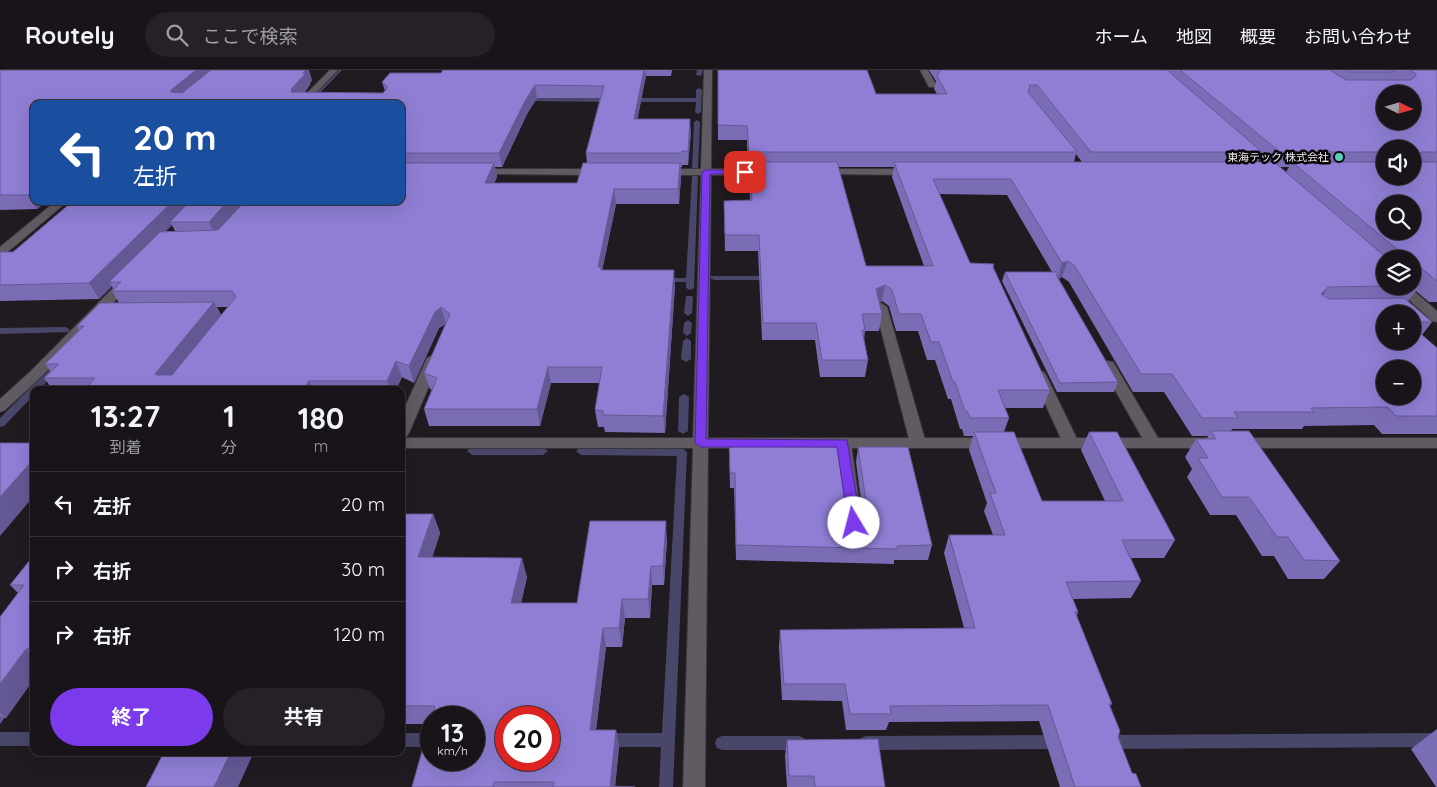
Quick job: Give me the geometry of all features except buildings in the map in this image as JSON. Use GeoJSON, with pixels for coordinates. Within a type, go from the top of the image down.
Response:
{"type":"FeatureCollection","features":[{"type":"Feature","properties":{"kind":"street"},"geometry":{"type":"LineString","coordinates":[[307,100],[334,70]]}},
{"type":"Feature","properties":{"kind":"street"},"geometry":{"type":"LineString","coordinates":[[694,787],[708,70]]}},
{"type":"Feature","properties":{"kind":"street"},"geometry":{"type":"LineString","coordinates":[[924,70],[932,85]]}},
{"type":"Feature","properties":{"kind":"street"},"geometry":{"type":"LineString","coordinates":[[470,172],[607,172]]}},
{"type":"Feature","properties":{"kind":"street"},"geometry":{"type":"LineString","coordinates":[[647,172],[784,172]]}},
{"type":"Feature","properties":{"kind":"street"},"geometry":{"type":"LineString","coordinates":[[813,172],[928,172]]}},
{"type":"Feature","properties":{"kind":"street"},"geometry":{"type":"LineString","coordinates":[[0,253],[58,205]]}},
{"type":"Feature","properties":{"kind":"street"},"geometry":{"type":"LineString","coordinates":[[0,407],[36,374],[137,270]]}},
{"type":"Feature","properties":{"kind":"street"},"geometry":{"type":"LineString","coordinates":[[1411,295],[1437,318]]}},
{"type":"Feature","properties":{"kind":"street"},"geometry":{"type":"LineString","coordinates":[[881,307],[918,443]]}},
{"type":"Feature","properties":{"kind":"street"},"geometry":{"type":"LineString","coordinates":[[1421,309],[1427,309]]}},
{"type":"Feature","properties":{"kind":"street"},"geometry":{"type":"LineString","coordinates":[[96,313],[116,313]]}},
{"type":"Feature","properties":{"kind":"street"},"geometry":{"type":"LineString","coordinates":[[405,424],[439,347]]}},
{"type":"Feature","properties":{"kind":"street"},"geometry":{"type":"LineString","coordinates":[[1100,351],[1153,443]]}},
{"type":"Feature","properties":{"kind":"street"},"geometry":{"type":"LineString","coordinates":[[1034,363],[1071,443]]}},
{"type":"Feature","properties":{"kind":"street"},"geometry":{"type":"LineString","coordinates":[[405,443],[1437,443]]}},
{"type":"Feature","properties":{"kind":"street"},"geometry":{"type":"LineString","coordinates":[[842,443],[854,523]]}},
{"type":"Feature","properties":{"kind":"waterway"},"geometry":{"type":"LineString","coordinates":[[312,98],[339,70]]}},
{"type":"Feature","properties":{"kind":"waterway"},"geometry":{"type":"LineString","coordinates":[[699,75],[700,70]]}},
{"type":"Feature","properties":{"kind":"waterway"},"geometry":{"type":"LineString","coordinates":[[698,112],[699,90]]}},
{"type":"Feature","properties":{"kind":"waterway"},"geometry":{"type":"LineString","coordinates":[[524,100],[612,100]]}},
{"type":"Feature","properties":{"kind":"waterway"},"geometry":{"type":"LineString","coordinates":[[629,100],[698,100]]}},
{"type":"Feature","properties":{"kind":"waterway"},"geometry":{"type":"LineString","coordinates":[[695,168],[697,122]]}},
{"type":"Feature","properties":{"kind":"waterway"},"geometry":{"type":"LineString","coordinates":[[690,288],[695,176]]}},
{"type":"Feature","properties":{"kind":"waterway"},"geometry":{"type":"LineString","coordinates":[[714,278],[771,278]]}},
{"type":"Feature","properties":{"kind":"waterway"},"geometry":{"type":"LineString","coordinates":[[661,280],[690,280]]}},
{"type":"Feature","properties":{"kind":"waterway"},"geometry":{"type":"LineString","coordinates":[[688,313],[689,298]]}},
{"type":"Feature","properties":{"kind":"waterway"},"geometry":{"type":"LineString","coordinates":[[687,333],[688,323]]}},
{"type":"Feature","properties":{"kind":"waterway"},"geometry":{"type":"LineString","coordinates":[[0,331],[66,330]]}},
{"type":"Feature","properties":{"kind":"waterway"},"geometry":{"type":"LineString","coordinates":[[686,359],[687,341]]}},
{"type":"Feature","properties":{"kind":"waterway"},"geometry":{"type":"LineString","coordinates":[[37,386],[54,369]]}},
{"type":"Feature","properties":{"kind":"waterway"},"geometry":{"type":"LineString","coordinates":[[685,381],[686,374]]}},
{"type":"Feature","properties":{"kind":"waterway"},"geometry":{"type":"LineString","coordinates":[[0,424],[30,393]]}},
{"type":"Feature","properties":{"kind":"waterway"},"geometry":{"type":"LineString","coordinates":[[683,431],[684,397]]}},
{"type":"Feature","properties":{"kind":"waterway"},"geometry":{"type":"LineString","coordinates":[[472,451],[543,451]]}},
{"type":"Feature","properties":{"kind":"waterway"},"geometry":{"type":"LineString","coordinates":[[581,451],[682,452],[668,740]]}},
{"type":"Feature","properties":{"kind":"waterway"},"geometry":{"type":"LineString","coordinates":[[0,739],[30,739]]}},
{"type":"Feature","properties":{"kind":"waterway"},"geometry":{"type":"LineString","coordinates":[[405,740],[420,740]]}},
{"type":"Feature","properties":{"kind":"waterway"},"geometry":{"type":"LineString","coordinates":[[605,740],[668,740]]}},
{"type":"Feature","properties":{"kind":"waterway"},"geometry":{"type":"LineString","coordinates":[[666,787],[668,740]]}},
{"type":"Feature","properties":{"kind":"waterway"},"geometry":{"type":"LineString","coordinates":[[1108,742],[1437,740]]}},
{"type":"Feature","properties":{"kind":"waterway"},"geometry":{"type":"LineString","coordinates":[[866,743],[1059,742]]}},
{"type":"Feature","properties":{"kind":"waterway"},"geometry":{"type":"LineString","coordinates":[[722,743],[799,743]]}},
{"type":"Feature","properties":{"kind":"place","name":"東海テック 株式会社"},"geometry":{"type":"Point","coordinates":[1339,157]}},
{"type":"Feature","properties":{"kind":"route"},"geometry":{"type":"LineString","coordinates":[[745,172],[706,172],[701,443],[842,443],[854,523]]}}]}
